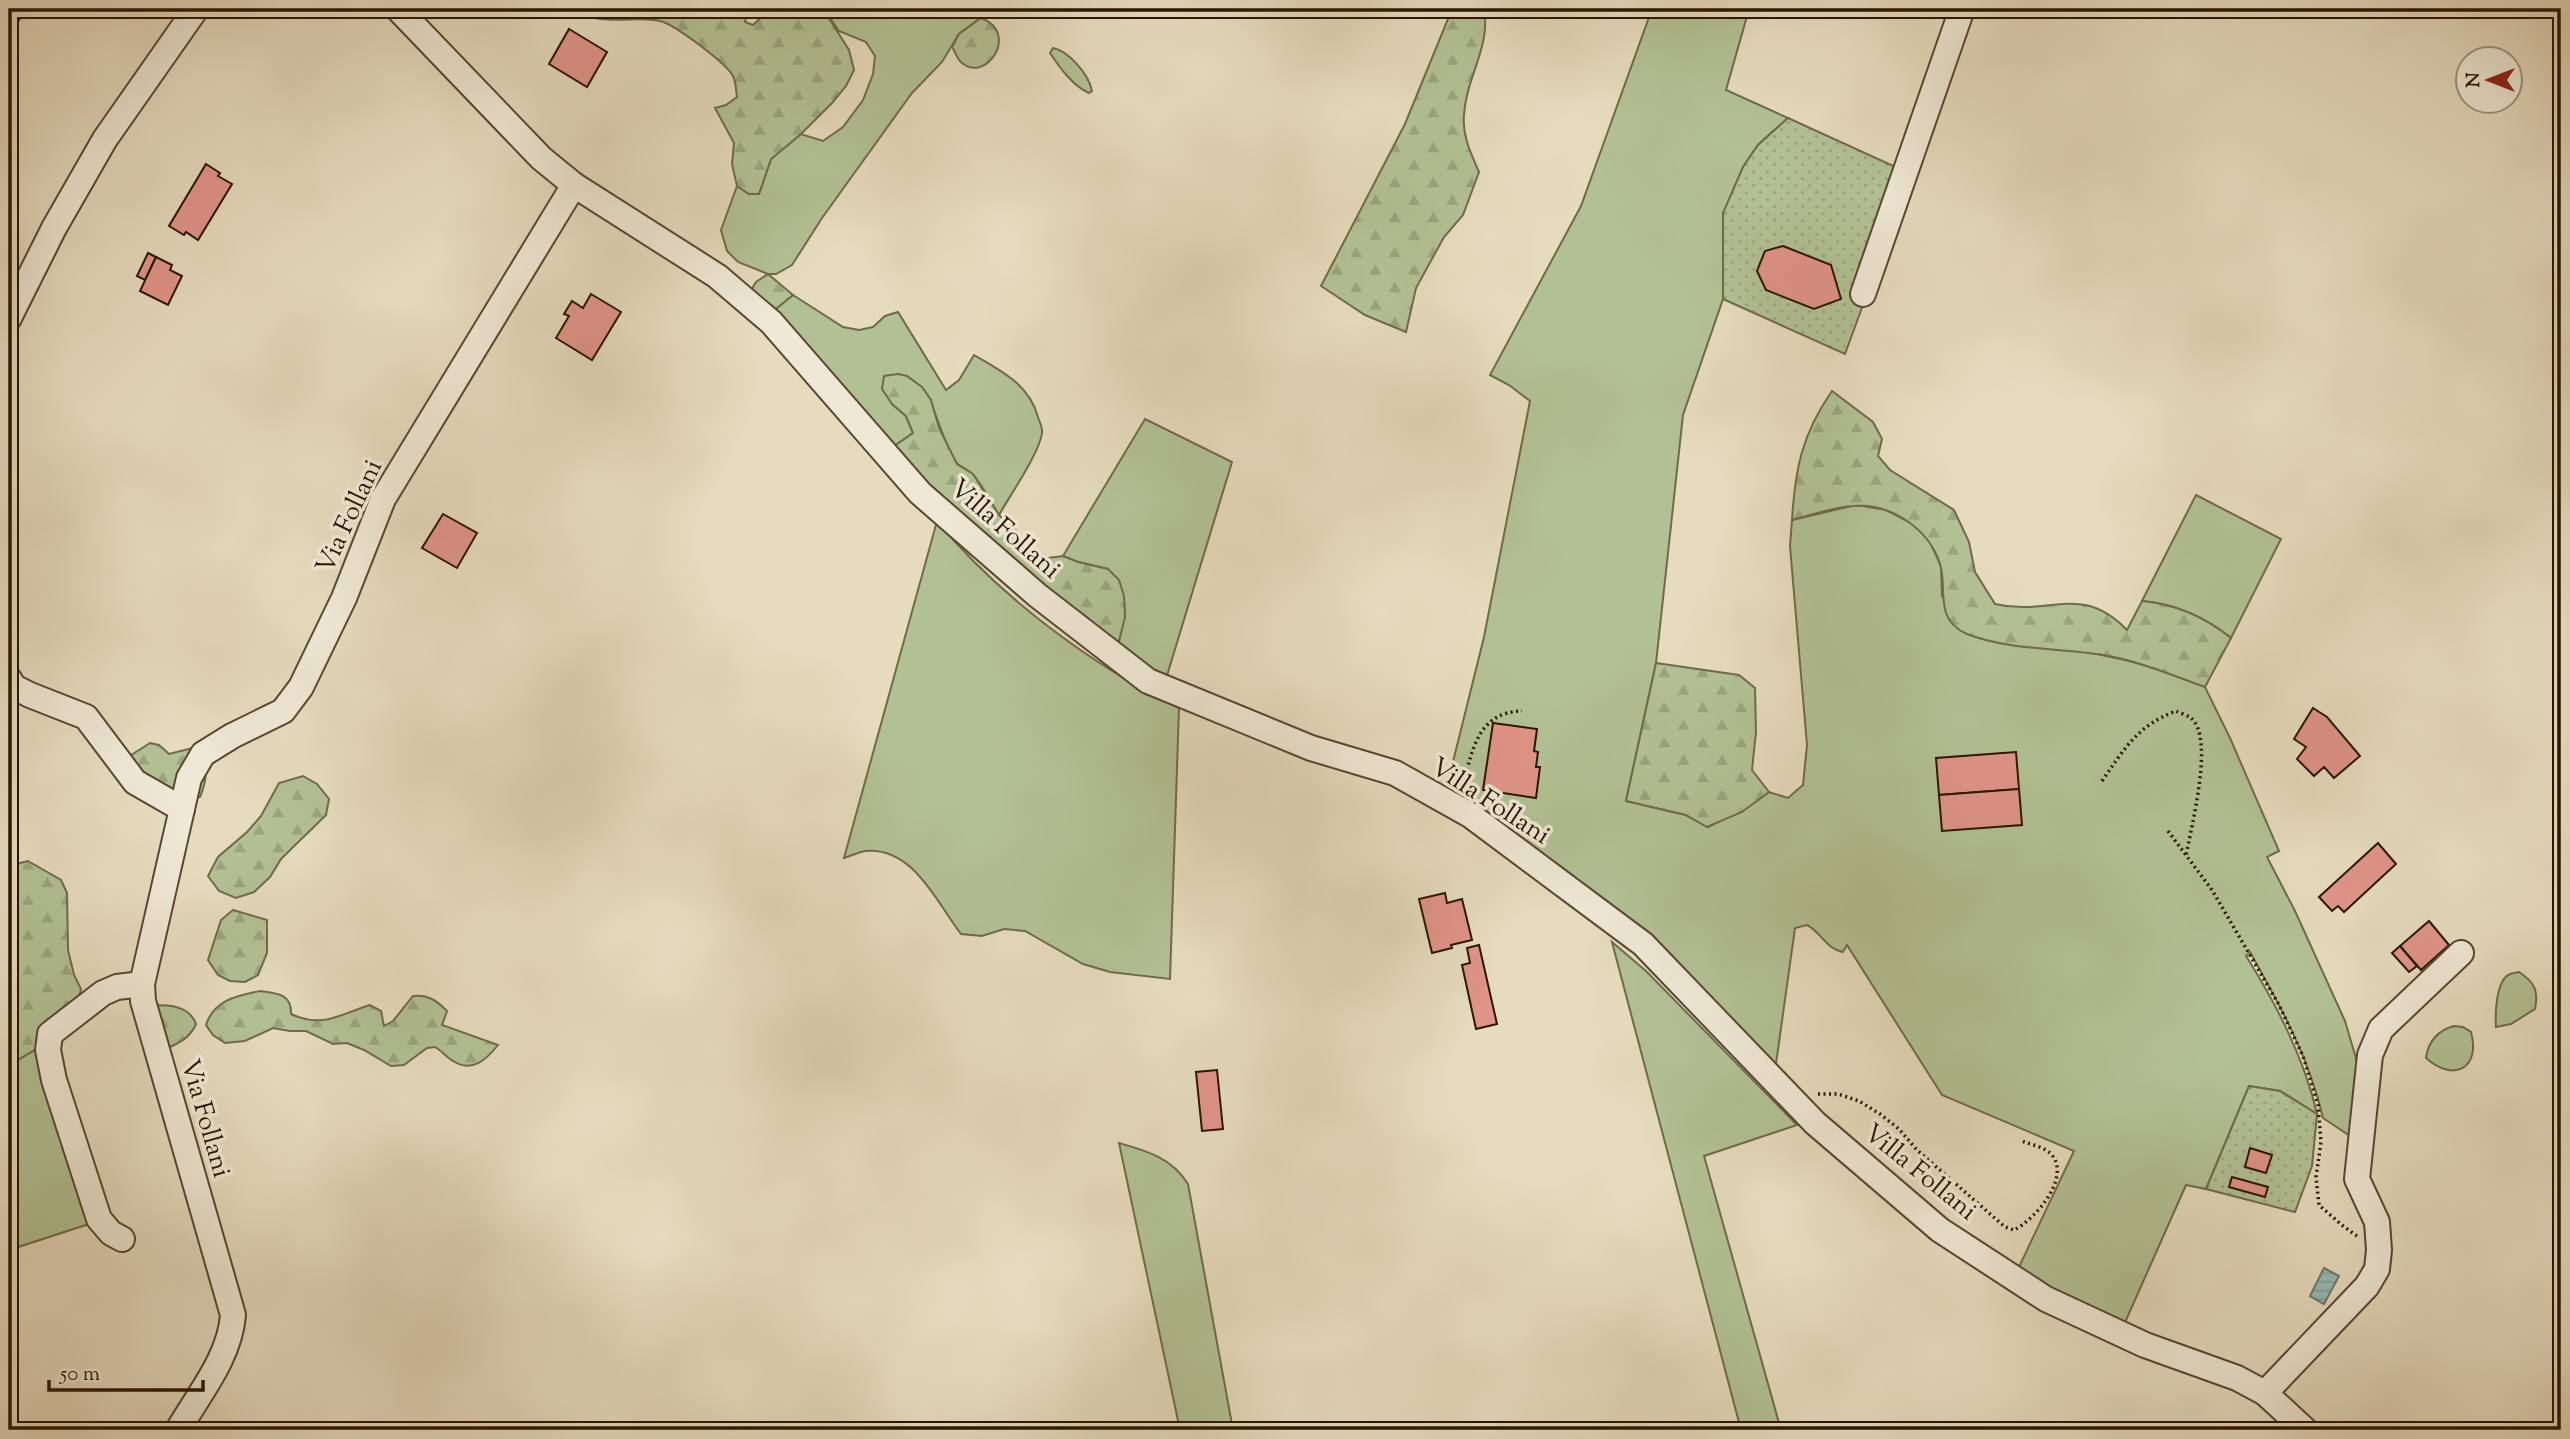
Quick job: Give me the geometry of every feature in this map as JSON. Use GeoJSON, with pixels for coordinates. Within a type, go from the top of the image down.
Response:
{"type":"FeatureCollection","features":[{"type":"Feature","properties":{"kind":"street"},"geometry":{"type":"LineString","coordinates":[[9,317],[54,228],[105,139],[196,9]]}},
{"type":"Feature","properties":{"kind":"street","name":"Villa Follani"},"geometry":{"type":"LineString","coordinates":[[398,9],[541,158],[574,185],[717,276],[771,322],[920,493],[1037,595],[1148,681],[1311,748],[1395,773],[1458,808],[1643,944],[1815,1123],[1940,1230],[2046,1299],[2145,1345],[2237,1378],[2265,1393],[2305,1430]]}},
{"type":"Feature","properties":{"kind":"street"},"geometry":{"type":"LineString","coordinates":[[1863,294],[1962,9]]}},
{"type":"Feature","properties":{"kind":"street","name":"Via Follani"},"geometry":{"type":"LineString","coordinates":[[178,1430],[225,1351],[232,1333],[233,1315],[143,1001],[142,984],[188,778],[203,754],[232,736],[283,711],[301,687],[344,598],[383,499],[574,185]]}},
{"type":"Feature","properties":{"kind":"street"},"geometry":{"type":"LineString","coordinates":[[9,679],[14,687],[30,695],[86,717],[135,782],[182,809]]}},
{"type":"Feature","properties":{"kind":"street"},"geometry":{"type":"LineString","coordinates":[[2265,1393],[2367,1286],[2377,1269],[2377,1222],[2357,1179],[2370,1055],[2381,1029],[2461,953]]}},
{"type":"Feature","properties":{"kind":"street"},"geometry":{"type":"LineString","coordinates":[[122,1239],[111,1233],[99,1219],[54,1080],[48,1049],[50,1034],[103,993],[142,984]]}},
{"type":"Feature","properties":{"kind":"path"},"geometry":{"type":"LineString","coordinates":[[1458,808],[1467,769],[1479,735],[1488,721],[1502,714],[1522,710]]}},
{"type":"Feature","properties":{"kind":"path"},"geometry":{"type":"LineString","coordinates":[[2102,780],[2130,740],[2155,719],[2176,710],[2192,718],[2200,737],[2201,769],[2186,856]]}},
{"type":"Feature","properties":{"kind":"path"},"geometry":{"type":"LineString","coordinates":[[2168,831],[2212,891],[2279,1005],[2303,1056],[2318,1105],[2321,1142],[2316,1177],[2319,1205],[2343,1226],[2379,1250]]}},
{"type":"Feature","properties":{"kind":"path"},"geometry":{"type":"LineString","coordinates":[[1797,1103],[1816,1094],[1838,1094],[1859,1101],[1899,1129],[1917,1150],[2005,1227],[2014,1230],[2025,1225],[2039,1212],[2056,1178],[2056,1163],[2052,1156],[2044,1149],[2022,1141]]}},
{"type":"Feature","properties":{"kind":"green space"},"geometry":{"type":"Polygon","coordinates":[[[576,9],[749,9],[745,22],[753,25],[770,9],[823,9],[849,50],[854,70],[846,86],[832,103],[771,159],[759,194],[749,194],[737,186],[732,164],[734,143],[715,108],[726,105],[737,97],[734,78],[721,62],[676,29],[660,21],[606,20],[585,15],[576,9]]]}},
{"type":"Feature","properties":{"kind":"green space"},"geometry":{"type":"Polygon","coordinates":[[[845,9],[993,9],[959,34],[942,62],[912,93],[822,218],[792,265],[776,274],[768,274],[738,262],[727,251],[721,230],[737,186],[749,194],[759,194],[771,159],[801,134],[823,141],[843,127],[863,100],[873,74],[875,56],[866,42],[839,31],[828,15],[845,9]]]}},
{"type":"Feature","properties":{"kind":"green space"},"geometry":{"type":"Polygon","coordinates":[[[1452,9],[1484,9],[1484,36],[1466,101],[1464,123],[1468,144],[1479,172],[1463,215],[1444,237],[1416,288],[1406,332],[1365,315],[1321,286],[1405,124],[1452,9]]]}},
{"type":"Feature","properties":{"kind":"green space"},"geometry":{"type":"Polygon","coordinates":[[[1652,9],[1749,9],[1726,90],[1788,118],[1758,145],[1743,167],[1736,184],[1724,260],[1723,299],[1683,415],[1656,663],[1626,801],[1686,815],[1708,827],[1769,792],[1788,798],[1803,785],[1807,745],[1790,546],[1792,520],[1856,505],[1886,510],[1915,525],[1929,540],[1941,566],[1942,596],[1966,633],[2119,659],[2205,687],[2279,851],[2267,857],[2345,1021],[2358,1065],[2350,1136],[2323,1118],[2310,1074],[2292,1032],[2250,952],[2246,956],[2288,1032],[2305,1072],[2317,1114],[2280,1091],[2249,1086],[2206,1189],[2186,1185],[2123,1327],[2076,1304],[2018,1269],[2074,1151],[1942,1095],[1847,945],[1843,952],[1828,944],[1807,925],[1795,928],[1775,1071],[1446,790],[1484,637],[1530,401],[1490,375],[1581,206],[1652,9]]]}},
{"type":"Feature","properties":{"kind":"green space"},"geometry":{"type":"Polygon","coordinates":[[[981,18],[993,25],[998,34],[999,45],[988,62],[980,67],[970,67],[960,61],[952,47],[959,34],[981,18]]]}},
{"type":"Feature","properties":{"kind":"green space"},"geometry":{"type":"Polygon","coordinates":[[[1053,48],[1077,65],[1087,78],[1092,91],[1089,93],[1083,90],[1067,76],[1050,53],[1053,48]]]}},
{"type":"Feature","properties":{"kind":"green space"},"geometry":{"type":"Polygon","coordinates":[[[1788,118],[1911,174],[1845,354],[1723,299],[1723,213],[1743,167],[1758,145],[1788,118]]]}},
{"type":"Feature","properties":{"kind":"green space"},"geometry":{"type":"Polygon","coordinates":[[[768,274],[793,295],[772,312],[750,292],[756,282],[768,274]]]}},
{"type":"Feature","properties":{"kind":"green space"},"geometry":{"type":"Polygon","coordinates":[[[793,295],[843,327],[859,330],[873,327],[885,316],[898,312],[946,390],[959,380],[974,355],[1021,387],[1034,406],[1042,433],[1030,463],[999,515],[976,478],[955,461],[934,410],[921,388],[911,379],[898,374],[892,404],[906,416],[913,433],[893,447],[772,312],[793,295]]]}},
{"type":"Feature","properties":{"kind":"green space"},"geometry":{"type":"Polygon","coordinates":[[[884,376],[907,376],[922,387],[931,400],[939,428],[957,464],[973,474],[999,515],[1015,529],[1026,546],[1048,558],[1063,556],[1108,569],[1119,580],[1124,596],[1125,617],[1118,645],[955,513],[893,447],[913,433],[906,416],[892,404],[882,389],[884,376]]]}},
{"type":"Feature","properties":{"kind":"green space"},"geometry":{"type":"Polygon","coordinates":[[[1832,391],[1873,422],[1882,439],[1878,456],[1890,470],[1954,510],[1969,542],[1975,572],[1995,604],[2032,607],[2079,604],[2110,616],[2127,630],[2142,601],[2189,613],[2231,638],[2205,687],[2117,658],[1999,643],[1956,628],[1946,612],[1942,574],[1935,551],[1918,529],[1895,514],[1868,506],[1854,506],[1792,520],[1795,484],[1802,452],[1814,422],[1832,391]]]}},
{"type":"Feature","properties":{"kind":"green space"},"geometry":{"type":"Polygon","coordinates":[[[1145,419],[1232,462],[1165,682],[1118,645],[1124,613],[1123,598],[1108,569],[1063,556],[1145,419]]]}},
{"type":"Feature","properties":{"kind":"green space"},"geometry":{"type":"Polygon","coordinates":[[[2196,495],[2281,539],[2231,638],[2189,613],[2142,601],[2196,495]]]}},
{"type":"Feature","properties":{"kind":"green space"},"geometry":{"type":"Polygon","coordinates":[[[937,521],[989,576],[1048,626],[1113,671],[1179,708],[1170,979],[1110,972],[1083,964],[1025,931],[1004,929],[982,936],[961,934],[922,879],[897,858],[882,852],[865,851],[844,858],[937,521]]]}},
{"type":"Feature","properties":{"kind":"green space"},"geometry":{"type":"Polygon","coordinates":[[[1656,663],[1739,675],[1755,688],[1756,732],[1752,770],[1769,792],[1742,812],[1707,827],[1686,815],[1626,801],[1656,663]]]}},
{"type":"Feature","properties":{"kind":"green space"},"geometry":{"type":"Polygon","coordinates":[[[150,743],[159,745],[169,754],[197,747],[206,772],[200,797],[180,803],[125,759],[150,743]]]}},
{"type":"Feature","properties":{"kind":"green space"},"geometry":{"type":"Polygon","coordinates":[[[303,776],[317,784],[329,799],[326,815],[281,859],[270,877],[254,892],[236,898],[219,891],[208,876],[218,857],[261,816],[279,783],[303,776]]]}},
{"type":"Feature","properties":{"kind":"green space"},"geometry":{"type":"Polygon","coordinates":[[[28,861],[61,880],[67,893],[68,950],[74,975],[81,989],[77,1006],[38,1048],[9,1065],[9,988],[14,982],[16,956],[10,885],[16,864],[28,861]]]}},
{"type":"Feature","properties":{"kind":"green space"},"geometry":{"type":"Polygon","coordinates":[[[233,910],[267,920],[267,953],[258,975],[245,982],[230,981],[218,975],[208,960],[221,920],[233,910]]]}},
{"type":"Feature","properties":{"kind":"green space"},"geometry":{"type":"Polygon","coordinates":[[[1612,942],[1646,971],[1797,1125],[1704,1156],[1781,1430],[1741,1430],[1612,942]]]}},
{"type":"Feature","properties":{"kind":"green space"},"geometry":{"type":"Polygon","coordinates":[[[2519,972],[2534,987],[2535,1009],[2511,1024],[2496,1027],[2496,1007],[2501,985],[2508,975],[2519,972]]]}},
{"type":"Feature","properties":{"kind":"green space"},"geometry":{"type":"Polygon","coordinates":[[[260,991],[286,998],[291,1014],[313,1020],[331,1018],[370,1005],[381,1011],[384,1026],[393,1021],[413,996],[428,997],[447,1011],[442,1025],[498,1045],[489,1056],[472,1065],[460,1064],[435,1047],[427,1048],[404,1065],[391,1066],[347,1043],[333,1044],[306,1031],[273,1028],[245,1041],[225,1043],[213,1035],[206,1025],[214,1010],[234,997],[260,991]]]}},
{"type":"Feature","properties":{"kind":"green space"},"geometry":{"type":"Polygon","coordinates":[[[151,1005],[171,1006],[189,1013],[196,1024],[194,1029],[180,1042],[166,1049],[151,1005]]]}},
{"type":"Feature","properties":{"kind":"green space"},"geometry":{"type":"Polygon","coordinates":[[[2454,1026],[2471,1032],[2472,1055],[2463,1068],[2446,1070],[2426,1058],[2435,1038],[2443,1030],[2454,1026]]]}},
{"type":"Feature","properties":{"kind":"green space"},"geometry":{"type":"Polygon","coordinates":[[[38,1048],[95,1222],[9,1250],[9,1065],[38,1048]]]}},
{"type":"Feature","properties":{"kind":"green space"},"geometry":{"type":"Polygon","coordinates":[[[2249,1086],[2280,1091],[2317,1114],[2312,1166],[2295,1212],[2206,1189],[2249,1086]]]}},
{"type":"Feature","properties":{"kind":"green space"},"geometry":{"type":"Polygon","coordinates":[[[1119,1143],[1167,1162],[1188,1184],[1233,1430],[1180,1430],[1119,1143]]]}},
{"type":"Feature","properties":{"kind":"water"},"geometry":{"type":"Polygon","coordinates":[[[2324,1268],[2339,1276],[2324,1304],[2310,1296],[2324,1268]]]}},
{"type":"Feature","properties":{"kind":"building"},"geometry":{"type":"Polygon","coordinates":[[[569,29],[607,52],[587,87],[549,64],[569,29]]]}},
{"type":"Feature","properties":{"kind":"building"},"geometry":{"type":"Polygon","coordinates":[[[206,164],[220,173],[218,176],[232,184],[198,240],[169,226],[206,164]]]}},
{"type":"Feature","properties":{"kind":"building"},"geometry":{"type":"Polygon","coordinates":[[[1783,246],[1831,265],[1841,299],[1814,309],[1766,290],[1757,271],[1765,251],[1783,246]]]}},
{"type":"Feature","properties":{"kind":"building"},"geometry":{"type":"Polygon","coordinates":[[[148,253],[156,257],[145,280],[137,276],[148,253]]]}},
{"type":"Feature","properties":{"kind":"building"},"geometry":{"type":"Polygon","coordinates":[[[156,257],[172,265],[170,270],[182,276],[168,305],[140,291],[156,257]]]}},
{"type":"Feature","properties":{"kind":"building"},"geometry":{"type":"Polygon","coordinates":[[[591,294],[621,312],[592,360],[556,338],[569,316],[564,314],[572,301],[583,308],[591,294]]]}},
{"type":"Feature","properties":{"kind":"building"},"geometry":{"type":"Polygon","coordinates":[[[443,514],[477,533],[457,568],[422,548],[443,514]]]}},
{"type":"Feature","properties":{"kind":"building"},"geometry":{"type":"Polygon","coordinates":[[[2313,708],[2327,717],[2360,756],[2334,778],[2324,767],[2314,776],[2297,759],[2306,747],[2294,739],[2313,708]]]}},
{"type":"Feature","properties":{"kind":"building"},"geometry":{"type":"Polygon","coordinates":[[[1493,723],[1537,729],[1534,751],[1538,752],[1536,767],[1540,767],[1536,798],[1483,790],[1493,723]]]}},
{"type":"Feature","properties":{"kind":"building"},"geometry":{"type":"Polygon","coordinates":[[[2016,752],[2019,789],[1939,795],[1936,758],[2016,752]]]}},
{"type":"Feature","properties":{"kind":"building"},"geometry":{"type":"Polygon","coordinates":[[[2019,789],[2022,825],[1942,831],[1939,795],[2019,789]]]}},
{"type":"Feature","properties":{"kind":"building"},"geometry":{"type":"Polygon","coordinates":[[[2378,843],[2396,864],[2344,912],[2338,906],[2332,911],[2319,897],[2378,843]]]}},
{"type":"Feature","properties":{"kind":"building"},"geometry":{"type":"Polygon","coordinates":[[[1445,893],[1447,903],[1462,899],[1472,940],[1432,953],[1419,899],[1445,893]]]}},
{"type":"Feature","properties":{"kind":"building"},"geometry":{"type":"Polygon","coordinates":[[[2429,921],[2449,945],[2421,970],[2400,946],[2429,921]]]}},
{"type":"Feature","properties":{"kind":"building"},"geometry":{"type":"Polygon","coordinates":[[[1479,945],[1497,1024],[1476,1029],[1462,965],[1470,963],[1467,948],[1479,945]]]}},
{"type":"Feature","properties":{"kind":"building"},"geometry":{"type":"Polygon","coordinates":[[[2400,946],[2417,966],[2409,972],[2392,953],[2400,946]]]}},
{"type":"Feature","properties":{"kind":"building"},"geometry":{"type":"Polygon","coordinates":[[[1217,1070],[1223,1129],[1202,1131],[1196,1072],[1217,1070]]]}},
{"type":"Feature","properties":{"kind":"building"},"geometry":{"type":"Polygon","coordinates":[[[2250,1148],[2272,1155],[2266,1173],[2245,1167],[2250,1148]]]}},
{"type":"Feature","properties":{"kind":"building"},"geometry":{"type":"Polygon","coordinates":[[[2232,1177],[2268,1187],[2265,1197],[2229,1187],[2232,1177]]]}}]}
